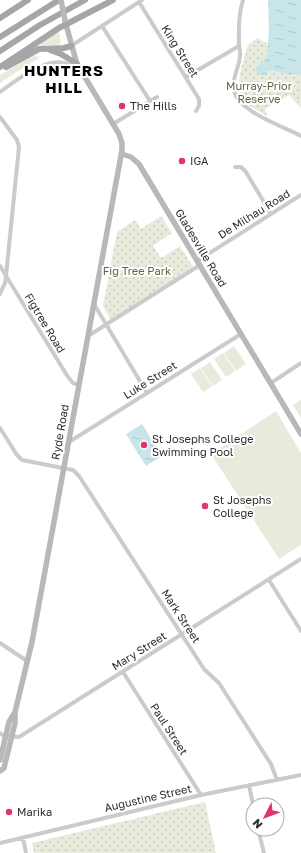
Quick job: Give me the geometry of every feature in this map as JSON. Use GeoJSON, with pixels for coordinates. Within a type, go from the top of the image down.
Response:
{"type":"FeatureCollection","features":[{"type":"Feature","properties":{"kind":"main road"},"geometry":{"type":"LineString","coordinates":[[0,18],[28,0]]}},
{"type":"Feature","properties":{"kind":"main road"},"geometry":{"type":"LineString","coordinates":[[0,37],[60,0],[77,64],[84,78],[113,124],[121,140],[122,154]]}},
{"type":"Feature","properties":{"kind":"main road"},"geometry":{"type":"LineString","coordinates":[[0,51],[40,25],[85,0]]}},
{"type":"Feature","properties":{"kind":"main road"},"geometry":{"type":"LineString","coordinates":[[0,68],[66,22],[113,0]]}},
{"type":"Feature","properties":{"kind":"main road"},"geometry":{"type":"LineString","coordinates":[[0,68],[44,48],[61,49],[71,46]]}},
{"type":"Feature","properties":{"kind":"main road"},"geometry":{"type":"LineString","coordinates":[[44,48],[61,54],[77,64]]}},
{"type":"Feature","properties":{"kind":"main road","name":"Gladesville Road"},"geometry":{"type":"LineString","coordinates":[[122,154],[131,157],[139,164],[301,434]]}},
{"type":"Feature","properties":{"kind":"main road","name":"Ryde Road"},"geometry":{"type":"LineString","coordinates":[[0,771],[4,768],[9,737],[9,722],[15,712],[28,661],[122,154]]}},
{"type":"Feature","properties":{"kind":"main road","name":"Ryde Road"},"geometry":{"type":"LineString","coordinates":[[0,760],[9,737]]}},
{"type":"Feature","properties":{"kind":"street"},"geometry":{"type":"LineString","coordinates":[[243,0],[238,23],[240,55],[234,80],[234,91],[238,99],[259,116],[301,136]]}},
{"type":"Feature","properties":{"kind":"street"},"geometry":{"type":"LineString","coordinates":[[71,46],[140,1]]}},
{"type":"Feature","properties":{"kind":"street","name":"King Street"},"geometry":{"type":"LineString","coordinates":[[140,1],[199,99],[199,106],[196,111]]}},
{"type":"Feature","properties":{"kind":"street"},"geometry":{"type":"LineString","coordinates":[[102,26],[150,102]]}},
{"type":"Feature","properties":{"kind":"street"},"geometry":{"type":"LineString","coordinates":[[186,77],[239,46]]}},
{"type":"Feature","properties":{"kind":"street"},"geometry":{"type":"LineString","coordinates":[[0,92],[21,77],[52,62],[63,62],[81,71]]}},
{"type":"Feature","properties":{"kind":"street"},"geometry":{"type":"LineString","coordinates":[[113,124],[157,97]]}},
{"type":"Feature","properties":{"kind":"street"},"geometry":{"type":"LineString","coordinates":[[0,117],[17,140],[19,147],[6,276],[5,283],[0,294]]}},
{"type":"Feature","properties":{"kind":"street"},"geometry":{"type":"LineString","coordinates":[[236,167],[241,167],[246,172],[271,214]]}},
{"type":"Feature","properties":{"kind":"street","name":"De Milhau Road"},"geometry":{"type":"LineString","coordinates":[[88,336],[107,325],[301,195]]}},
{"type":"Feature","properties":{"kind":"street","name":"Figtree Road"},"geometry":{"type":"LineString","coordinates":[[0,266],[68,377],[73,383],[79,385]]}},
{"type":"Feature","properties":{"kind":"street"},"geometry":{"type":"LineString","coordinates":[[94,304],[147,393]]}},
{"type":"Feature","properties":{"kind":"street","name":"Luke Street"},"geometry":{"type":"LineString","coordinates":[[69,442],[241,334]]}},
{"type":"Feature","properties":{"kind":"street"},"geometry":{"type":"LineString","coordinates":[[271,383],[301,363]]}},
{"type":"Feature","properties":{"kind":"street"},"geometry":{"type":"LineString","coordinates":[[0,428],[17,455],[22,460],[64,468]]}},
{"type":"Feature","properties":{"kind":"street","name":"Mark Street"},"geometry":{"type":"LineString","coordinates":[[64,468],[73,470],[79,476],[204,669],[219,683],[271,764],[277,780]]}},
{"type":"Feature","properties":{"kind":"street","name":"Mary Street"},"geometry":{"type":"LineString","coordinates":[[9,737],[19,737],[301,559]]}},
{"type":"Feature","properties":{"kind":"street"},"geometry":{"type":"LineString","coordinates":[[269,580],[301,631]]}},
{"type":"Feature","properties":{"kind":"street"},"geometry":{"type":"LineString","coordinates":[[0,644],[28,661]]}},
{"type":"Feature","properties":{"kind":"street","name":"Paul Street"},"geometry":{"type":"LineString","coordinates":[[122,672],[201,795]]}},
{"type":"Feature","properties":{"kind":"street"},"geometry":{"type":"LineString","coordinates":[[0,733],[9,737]]}},
{"type":"Feature","properties":{"kind":"street","name":"Augustine Street"},"geometry":{"type":"LineString","coordinates":[[0,843],[201,795],[301,775]]}},
{"type":"Feature","properties":{"kind":"street"},"geometry":{"type":"LineString","coordinates":[[249,786],[251,797]]}},
{"type":"Feature","properties":{"kind":"street"},"geometry":{"type":"LineString","coordinates":[[260,837],[264,853]]}},
{"type":"Feature","properties":{"kind":"street"},"geometry":{"type":"LineString","coordinates":[[23,838],[26,853]]}},
{"type":"Feature","properties":{"kind":"green space"},"geometry":{"type":"Polygon","coordinates":[[[59,32],[61,44],[41,46],[40,43],[59,32]]]}},
{"type":"Feature","properties":{"kind":"green space","name":"Murray-Prior Reserve"},"geometry":{"type":"Polygon","coordinates":[[[257,38],[267,43],[266,58],[257,66],[270,71],[285,74],[301,74],[301,108],[289,95],[265,109],[267,116],[251,107],[243,100],[240,95],[239,88],[240,73],[248,45],[257,38]]]}},
{"type":"Feature","properties":{"kind":"green space"},"geometry":{"type":"Polygon","coordinates":[[[33,56],[40,57],[0,83],[0,75],[33,56]]]}},
{"type":"Feature","properties":{"kind":"green space","name":"Fig Tree Park"},"geometry":{"type":"Polygon","coordinates":[[[161,216],[172,233],[153,246],[161,258],[180,246],[193,267],[111,320],[103,306],[117,232],[135,220],[141,229],[161,216]]]}},
{"type":"Feature","properties":{"kind":"green space"},"geometry":{"type":"Polygon","coordinates":[[[234,346],[246,364],[236,371],[224,353],[234,346]]]}},
{"type":"Feature","properties":{"kind":"green space"},"geometry":{"type":"Polygon","coordinates":[[[223,353],[235,371],[226,377],[214,359],[223,353]]]}},
{"type":"Feature","properties":{"kind":"green space"},"geometry":{"type":"Polygon","coordinates":[[[210,362],[222,380],[213,386],[201,368],[210,362]]]}},
{"type":"Feature","properties":{"kind":"green space"},"geometry":{"type":"Polygon","coordinates":[[[200,368],[212,386],[203,392],[191,374],[200,368]]]}},
{"type":"Feature","properties":{"kind":"green space"},"geometry":{"type":"Polygon","coordinates":[[[301,400],[301,418],[293,405],[301,400]]]}},
{"type":"Feature","properties":{"kind":"green space"},"geometry":{"type":"Polygon","coordinates":[[[276,411],[301,453],[301,545],[279,559],[211,454],[276,411]]]}},
{"type":"Feature","properties":{"kind":"green space"},"geometry":{"type":"Polygon","coordinates":[[[205,802],[216,853],[34,853],[32,843],[205,802]]]}},
{"type":"Feature","properties":{"kind":"water"},"geometry":{"type":"Polygon","coordinates":[[[268,0],[301,0],[301,74],[283,74],[268,71],[263,76],[257,72],[257,67],[266,58],[269,32],[268,0]]]}},
{"type":"Feature","properties":{"kind":"water","name":"St Josephs College Swimming Pool"},"geometry":{"type":"Polygon","coordinates":[[[142,424],[162,456],[146,466],[126,434],[142,424]]]}},
{"type":"Feature","properties":{"kind":"place","name":"The Hills"},"geometry":{"type":"Point","coordinates":[122,106]}},
{"type":"Feature","properties":{"kind":"place","name":"IGA"},"geometry":{"type":"Point","coordinates":[182,161]}},
{"type":"Feature","properties":{"kind":"place","name":"St Josephs College Swimming Pool"},"geometry":{"type":"Point","coordinates":[144,445]}},
{"type":"Feature","properties":{"kind":"place","name":"St Josephs College"},"geometry":{"type":"Point","coordinates":[205,506]}},
{"type":"Feature","properties":{"kind":"place","name":"Marika"},"geometry":{"type":"Point","coordinates":[9,812]}},
{"type":"Feature","properties":{"kind":"district","name":"HUNTERS HILL"},"geometry":{"type":"Point","coordinates":[64,80]}}]}
